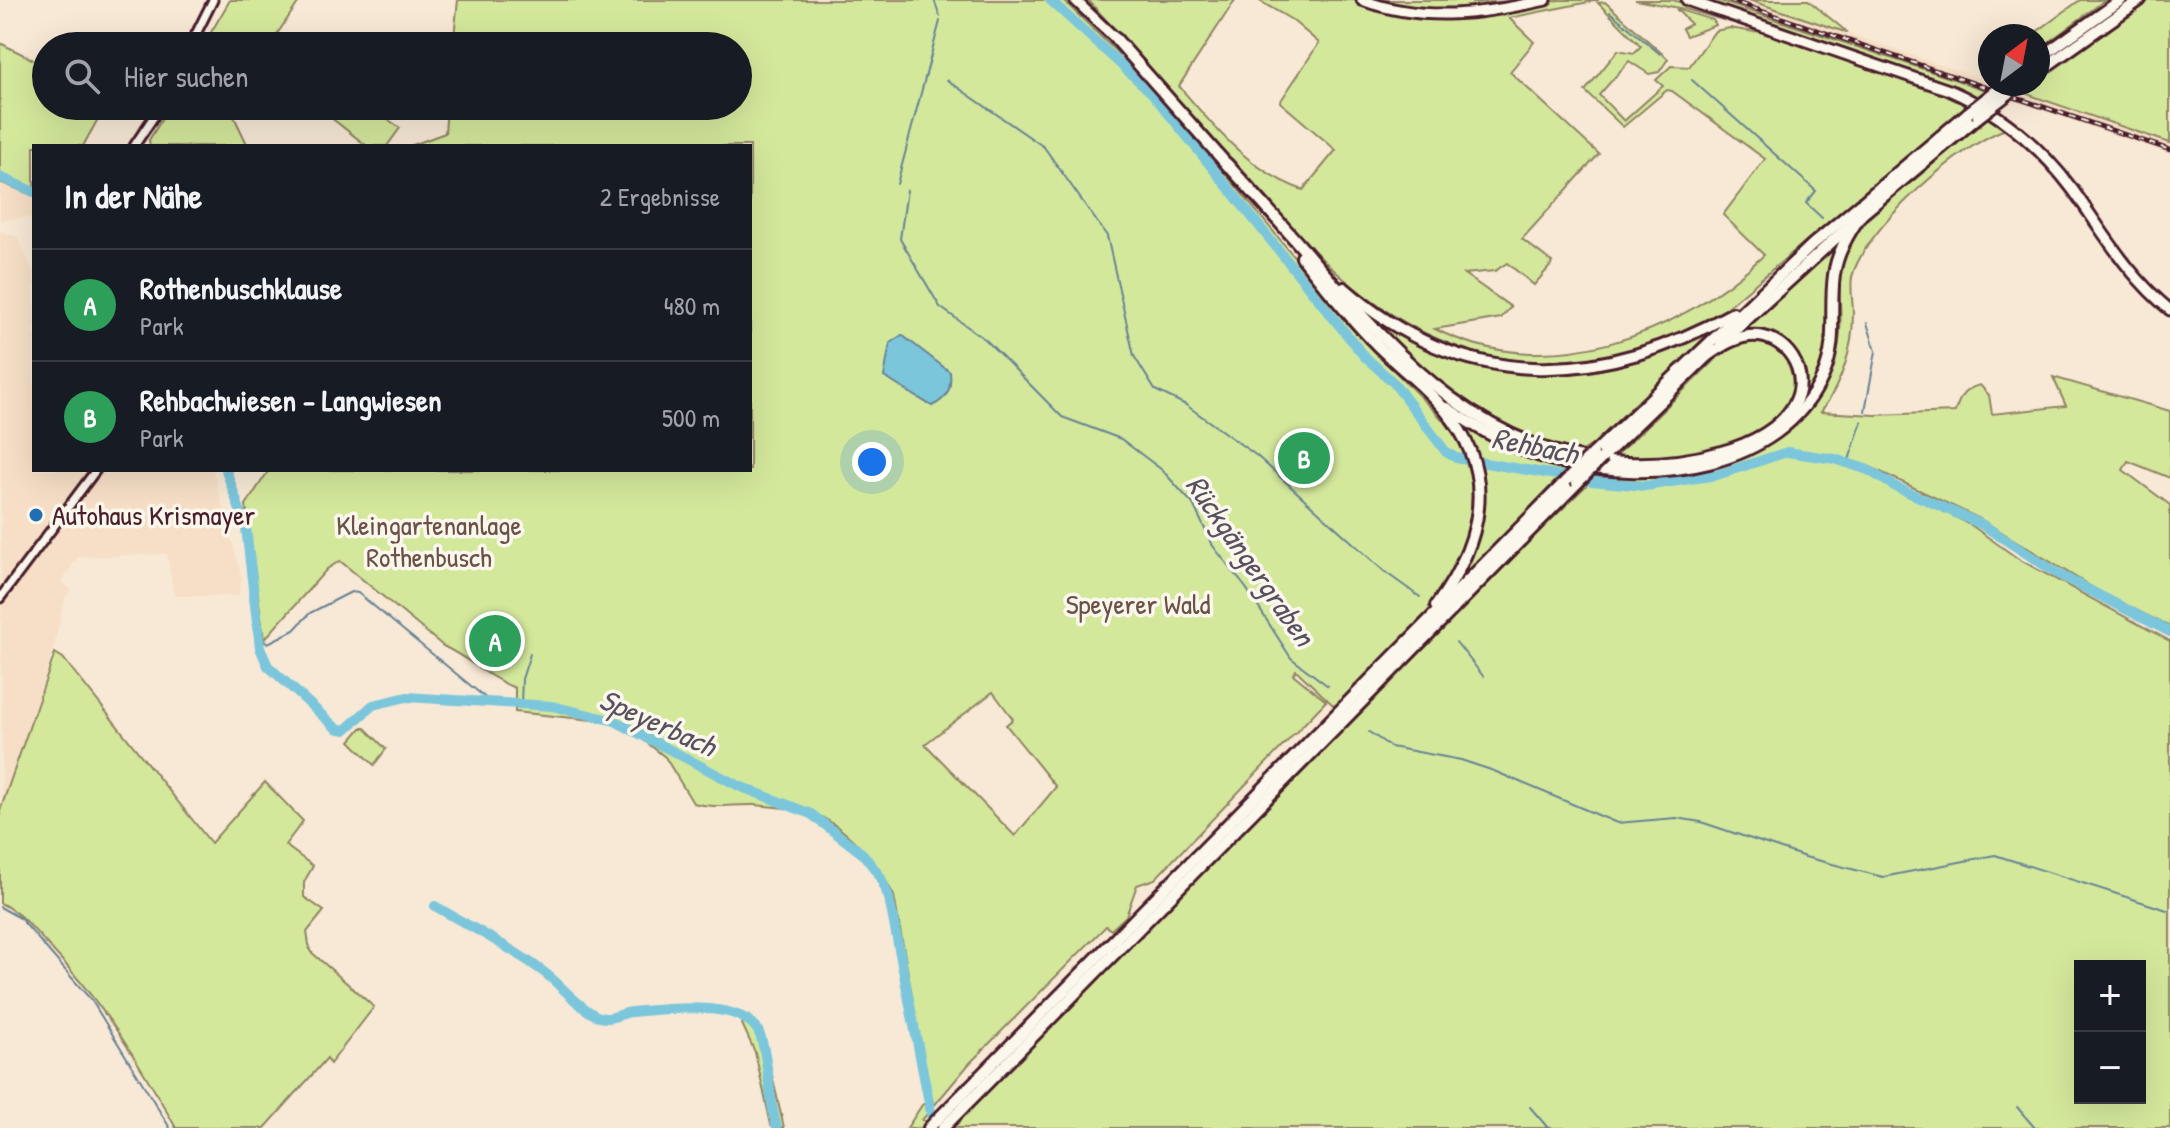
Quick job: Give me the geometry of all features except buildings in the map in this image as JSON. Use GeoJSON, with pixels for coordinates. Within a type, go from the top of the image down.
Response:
{"type":"FeatureCollection","features":[{"type":"Feature","properties":{"kind":"highway"},"geometry":{"type":"LineString","coordinates":[[2050,50],[2121,0]]}},
{"type":"Feature","properties":{"kind":"highway"},"geometry":{"type":"LineString","coordinates":[[2050,64],[2140,0]]}},
{"type":"Feature","properties":{"kind":"highway"},"geometry":{"type":"LineString","coordinates":[[1116,39],[1378,335],[1432,386],[1502,431],[1562,454],[1640,463],[1706,456],[1759,435],[1785,417],[1796,402],[1800,385],[1798,367],[1788,351],[1774,340],[1757,336],[1741,337],[1705,357]]}},
{"type":"Feature","properties":{"kind":"highway"},"geometry":{"type":"LineString","coordinates":[[1598,455],[1993,96]]}},
{"type":"Feature","properties":{"kind":"highway"},"geometry":{"type":"LineString","coordinates":[[936,1125],[1746,305],[1874,190],[2002,96]]}},
{"type":"Feature","properties":{"kind":"highway"},"geometry":{"type":"LineString","coordinates":[[1227,164],[1365,333],[1432,396],[1457,427],[1471,454],[1476,470],[1479,509],[1470,550],[1456,577],[1401,656]]}},
{"type":"Feature","properties":{"kind":"highway"},"geometry":{"type":"LineString","coordinates":[[1432,396],[1473,425],[1512,445],[1590,468],[1672,469],[1708,463],[1743,451],[1790,421],[1822,379],[1834,337],[1836,263],[1861,215]]}},
{"type":"Feature","properties":{"kind":"highway"},"geometry":{"type":"LineString","coordinates":[[1315,263],[1364,305],[1405,331],[1464,356],[1520,367],[1584,367],[1631,358],[1690,336],[1746,305]]}},
{"type":"Feature","properties":{"kind":"highway"},"geometry":{"type":"LineString","coordinates":[[1416,633],[1571,482]]}},
{"type":"Feature","properties":{"kind":"main road"},"geometry":{"type":"LineString","coordinates":[[1075,0],[1116,39]]}},
{"type":"Feature","properties":{"kind":"main road"},"geometry":{"type":"LineString","coordinates":[[1362,0],[1390,9],[1455,16],[1546,0]]}},
{"type":"Feature","properties":{"kind":"main road"},"geometry":{"type":"LineString","coordinates":[[1687,0],[1949,90],[1988,109],[2047,160],[2122,262],[2170,310]]}},
{"type":"Feature","properties":{"kind":"street"},"geometry":{"type":"LineString","coordinates":[[197,32],[213,0]]}},
{"type":"Feature","properties":{"kind":"street"},"geometry":{"type":"LineString","coordinates":[[135,144],[152,120]]}},
{"type":"Feature","properties":{"kind":"street"},"geometry":{"type":"LineString","coordinates":[[0,598],[94,472]]}},
{"type":"Feature","properties":{"kind":"shaded area"},"geometry":{"type":"Polygon","coordinates":[[[1717,0],[1749,0],[1978,77],[1978,87],[1717,0]]]}},
{"type":"Feature","properties":{"kind":"shaded area"},"geometry":{"type":"Polygon","coordinates":[[[2016,96],[2033,96],[2170,143],[2170,154],[2012,100],[2016,96]]]}},
{"type":"Feature","properties":{"kind":"shaded area"},"geometry":{"type":"Polygon","coordinates":[[[0,182],[32,195],[32,217],[0,220],[0,182]]]}},
{"type":"Feature","properties":{"kind":"shaded area"},"geometry":{"type":"Polygon","coordinates":[[[0,231],[18,237],[32,269],[32,472],[214,472],[242,578],[238,596],[174,596],[167,554],[78,557],[62,581],[71,590],[65,598],[52,654],[2,811],[0,231]]]}},
{"type":"Feature","properties":{"kind":"green space"},"geometry":{"type":"Polygon","coordinates":[[[230,0],[300,0],[278,32],[211,32],[230,0]]]}},
{"type":"Feature","properties":{"kind":"green space"},"geometry":{"type":"Polygon","coordinates":[[[458,0],[1063,0],[1156,90],[1360,336],[1446,423],[1466,453],[1475,498],[1464,555],[1469,559],[1479,528],[1480,512],[1465,432],[1468,429],[1537,461],[1567,469],[1476,564],[1490,580],[1598,474],[1636,477],[1674,475],[1713,468],[1748,455],[1781,436],[1808,411],[1827,380],[1839,342],[1841,265],[1850,240],[1894,192],[1992,115],[2009,128],[1966,150],[1917,190],[1875,235],[1860,257],[1852,277],[1852,328],[1848,353],[1835,389],[1821,412],[1875,415],[1955,412],[1963,394],[1980,385],[1989,395],[1992,414],[2066,406],[2053,377],[2170,411],[2170,478],[2128,461],[2123,470],[2170,505],[2170,627],[2100,592],[1980,519],[1868,466],[1852,461],[1851,464],[1971,525],[2020,560],[2170,641],[2170,1128],[950,1128],[1351,722],[1296,670],[1293,674],[1326,701],[1155,879],[1137,885],[1126,916],[1111,930],[1106,926],[969,1064],[922,1120],[927,1122],[921,1128],[907,1128],[922,1105],[931,1100],[894,896],[870,859],[836,826],[798,810],[693,803],[665,757],[622,723],[515,712],[515,688],[443,646],[340,561],[327,569],[264,640],[246,505],[268,472],[752,472],[752,144],[415,144],[445,133],[446,120],[752,120],[752,32],[455,32],[458,0]],[[993,692],[925,744],[1015,836],[1056,787],[1006,725],[1013,719],[993,692]]]}},
{"type":"Feature","properties":{"kind":"green space"},"geometry":{"type":"Polygon","coordinates":[[[1088,0],[1235,0],[1179,86],[1234,147],[1266,172],[1303,190],[1336,150],[1280,102],[1319,43],[1292,20],[1258,0],[1356,0],[1374,7],[1462,18],[1559,0],[1599,0],[1509,18],[1534,42],[1510,72],[1599,154],[1522,239],[1553,263],[1534,285],[1507,263],[1495,271],[1464,274],[1511,307],[1501,318],[1435,329],[1478,345],[1522,352],[1566,352],[1610,343],[1652,329],[1692,309],[1730,284],[1764,255],[1723,215],[1765,159],[1672,91],[1667,90],[1623,127],[1585,91],[1618,50],[1634,53],[1641,46],[1598,3],[1605,2],[1668,59],[1659,72],[1649,74],[1629,61],[1599,95],[1624,121],[1663,86],[1656,80],[1671,66],[1689,67],[1715,31],[1730,28],[1754,32],[1757,27],[1971,102],[1717,316],[1663,341],[1610,357],[1558,363],[1508,360],[1458,347],[1410,325],[1364,295],[1319,256],[1088,0]]]}},
{"type":"Feature","properties":{"kind":"green space"},"geometry":{"type":"Polygon","coordinates":[[[1381,0],[1480,0],[1471,3],[1532,0],[1456,10],[1418,8],[1381,0]]]}},
{"type":"Feature","properties":{"kind":"green space"},"geometry":{"type":"Polygon","coordinates":[[[1635,0],[1673,0],[1747,23],[1747,27],[1685,9],[1635,0]]]}},
{"type":"Feature","properties":{"kind":"green space"},"geometry":{"type":"Polygon","coordinates":[[[1699,0],[1717,0],[1978,87],[1977,97],[1699,0]]]}},
{"type":"Feature","properties":{"kind":"green space"},"geometry":{"type":"Polygon","coordinates":[[[1749,0],[1808,0],[1848,33],[1749,0]]]}},
{"type":"Feature","properties":{"kind":"green space"},"geometry":{"type":"Polygon","coordinates":[[[2080,0],[2105,0],[2050,41],[2050,24],[2047,24],[2080,0]]]}},
{"type":"Feature","properties":{"kind":"green space"},"geometry":{"type":"Polygon","coordinates":[[[2150,0],[2170,0],[2170,143],[2033,96],[2050,96],[2050,71],[2150,0]]]}},
{"type":"Feature","properties":{"kind":"green space"},"geometry":{"type":"Polygon","coordinates":[[[1676,9],[1713,20],[1716,25],[1686,36],[1682,29],[1691,24],[1676,9]]]}},
{"type":"Feature","properties":{"kind":"green space"},"geometry":{"type":"Polygon","coordinates":[[[0,43],[32,59],[32,120],[97,120],[84,144],[32,144],[32,195],[0,182],[0,43]]]}},
{"type":"Feature","properties":{"kind":"green space"},"geometry":{"type":"Polygon","coordinates":[[[161,120],[236,120],[247,144],[150,144],[161,120]]]}},
{"type":"Feature","properties":{"kind":"green space"},"geometry":{"type":"Polygon","coordinates":[[[334,120],[389,120],[400,128],[388,144],[364,144],[334,120]]]}},
{"type":"Feature","properties":{"kind":"green space"},"geometry":{"type":"Polygon","coordinates":[[[1839,242],[1824,366],[1796,410],[1803,393],[1787,345],[1734,338],[1839,242]]]}},
{"type":"Feature","properties":{"kind":"green space"},"geometry":{"type":"Polygon","coordinates":[[[1351,297],[1418,341],[1545,372],[1600,370],[1627,364],[1715,327],[1602,439],[1577,454],[1502,428],[1431,381],[1351,297]]]}},
{"type":"Feature","properties":{"kind":"green space"},"geometry":{"type":"Polygon","coordinates":[[[1756,340],[1782,349],[1795,370],[1797,388],[1790,404],[1778,418],[1741,440],[1687,457],[1613,459],[1728,347],[1756,340]]]}},
{"type":"Feature","properties":{"kind":"green space"},"geometry":{"type":"Polygon","coordinates":[[[55,653],[63,658],[211,843],[265,782],[303,821],[285,845],[313,866],[304,882],[304,897],[324,911],[307,932],[310,951],[374,1007],[330,1064],[327,1058],[265,1128],[176,1128],[132,1054],[84,986],[30,926],[0,903],[0,811],[55,653]]]}},
{"type":"Feature","properties":{"kind":"green space"},"geometry":{"type":"Polygon","coordinates":[[[361,728],[365,728],[386,749],[374,765],[350,741],[361,728]]]}},
{"type":"Feature","properties":{"kind":"green space"},"geometry":{"type":"Polygon","coordinates":[[[749,1016],[763,1035],[784,1128],[771,1125],[755,1052],[742,1024],[749,1016]]]}},
{"type":"Feature","properties":{"kind":"water"},"geometry":{"type":"Polygon","coordinates":[[[902,335],[950,372],[947,393],[932,406],[884,377],[890,343],[902,335]]]}},
{"type":"Feature","properties":{"kind":"waterway","name":"Rückgängergraben"},"geometry":{"type":"LineString","coordinates":[[934,0],[940,16]]}},
{"type":"Feature","properties":{"kind":"waterway","name":"Rehbach"},"geometry":{"type":"LineString","coordinates":[[1050,0],[1152,93],[1364,356],[1394,383],[1446,452],[1456,458],[1591,481],[1645,486],[1717,475],[1787,452],[1835,459],[1868,470],[1896,487],[1981,524],[2058,574],[2170,632]]}},
{"type":"Feature","properties":{"kind":"waterway"},"geometry":{"type":"LineString","coordinates":[[1610,12],[1660,54]]}},
{"type":"Feature","properties":{"kind":"waterway","name":"Rückgängergraben"},"geometry":{"type":"LineString","coordinates":[[897,184],[940,21]]}},
{"type":"Feature","properties":{"kind":"waterway"},"geometry":{"type":"LineString","coordinates":[[947,80],[1044,147],[1107,236],[1134,356],[1155,390],[1186,405],[1257,456],[1385,572],[1420,597]]}},
{"type":"Feature","properties":{"kind":"waterway"},"geometry":{"type":"LineString","coordinates":[[1692,80],[1816,191],[1806,203],[1822,218]]}},
{"type":"Feature","properties":{"kind":"waterway","name":"Speyerbach"},"geometry":{"type":"LineString","coordinates":[[0,177],[32,191]]}},
{"type":"Feature","properties":{"kind":"waterway","name":"Rückgängergraben"},"geometry":{"type":"LineString","coordinates":[[907,190],[900,239],[940,307],[986,340],[1062,417],[1121,439],[1162,470],[1193,504],[1213,546],[1246,588],[1291,658],[1328,686]]}},
{"type":"Feature","properties":{"kind":"waterway"},"geometry":{"type":"LineString","coordinates":[[1865,411],[1876,351],[1867,323]]}},
{"type":"Feature","properties":{"kind":"waterway"},"geometry":{"type":"LineString","coordinates":[[1848,463],[1862,421]]}},
{"type":"Feature","properties":{"kind":"waterway","name":"Speyerbach"},"geometry":{"type":"LineString","coordinates":[[227,472],[246,528],[260,648],[268,666],[336,728],[345,730],[373,705],[407,697],[552,706],[615,721],[739,786],[811,814],[863,854],[880,876],[889,898],[934,1128]]}},
{"type":"Feature","properties":{"kind":"waterway"},"geometry":{"type":"LineString","coordinates":[[260,640],[268,643],[294,630],[310,613],[351,592],[358,593],[493,704]]}},
{"type":"Feature","properties":{"kind":"waterway"},"geometry":{"type":"LineString","coordinates":[[1456,642],[1483,676]]}},
{"type":"Feature","properties":{"kind":"waterway"},"geometry":{"type":"LineString","coordinates":[[521,703],[522,679],[530,654]]}},
{"type":"Feature","properties":{"kind":"waterway","name":"Rückgängergraben"},"geometry":{"type":"LineString","coordinates":[[1369,732],[1391,747],[1461,760],[1494,771],[1617,823],[1676,818],[1701,822],[1805,857],[1883,877],[1995,855],[2170,911]]}},
{"type":"Feature","properties":{"kind":"waterway"},"geometry":{"type":"LineString","coordinates":[[435,906],[532,964],[597,1016],[606,1018],[632,1012],[684,1008],[704,1008],[741,1016],[754,1025],[761,1038],[777,1128]]}},
{"type":"Feature","properties":{"kind":"waterway"},"geometry":{"type":"LineString","coordinates":[[0,907],[20,918],[92,1001],[170,1128]]}},
{"type":"Feature","properties":{"kind":"waterway"},"geometry":{"type":"LineString","coordinates":[[1530,1107],[1548,1128]]}},
{"type":"Feature","properties":{"kind":"waterway"},"geometry":{"type":"LineString","coordinates":[[2017,1107],[2035,1128]]}},
{"type":"Feature","properties":{"kind":"railway"},"geometry":{"type":"LineString","coordinates":[[1729,0],[2170,150]]}},
{"type":"Feature","properties":{"kind":"place","name":"Rehbachwiesen - Langwiesen"},"geometry":{"type":"Point","coordinates":[1304,458]}},
{"type":"Feature","properties":{"kind":"place","name":"Autohaus Krismayer"},"geometry":{"type":"Point","coordinates":[36,515]}},
{"type":"Feature","properties":{"kind":"place","name":"Rothenbuschklause"},"geometry":{"type":"Point","coordinates":[495,641]}},
{"type":"Feature","properties":{"kind":"park label","name":"Kleingartenanlage Rothenbusch"},"geometry":{"type":"Point","coordinates":[429,541]}},
{"type":"Feature","properties":{"kind":"park label","name":"Speyerer Wald"},"geometry":{"type":"Point","coordinates":[1138,604]}}]}
